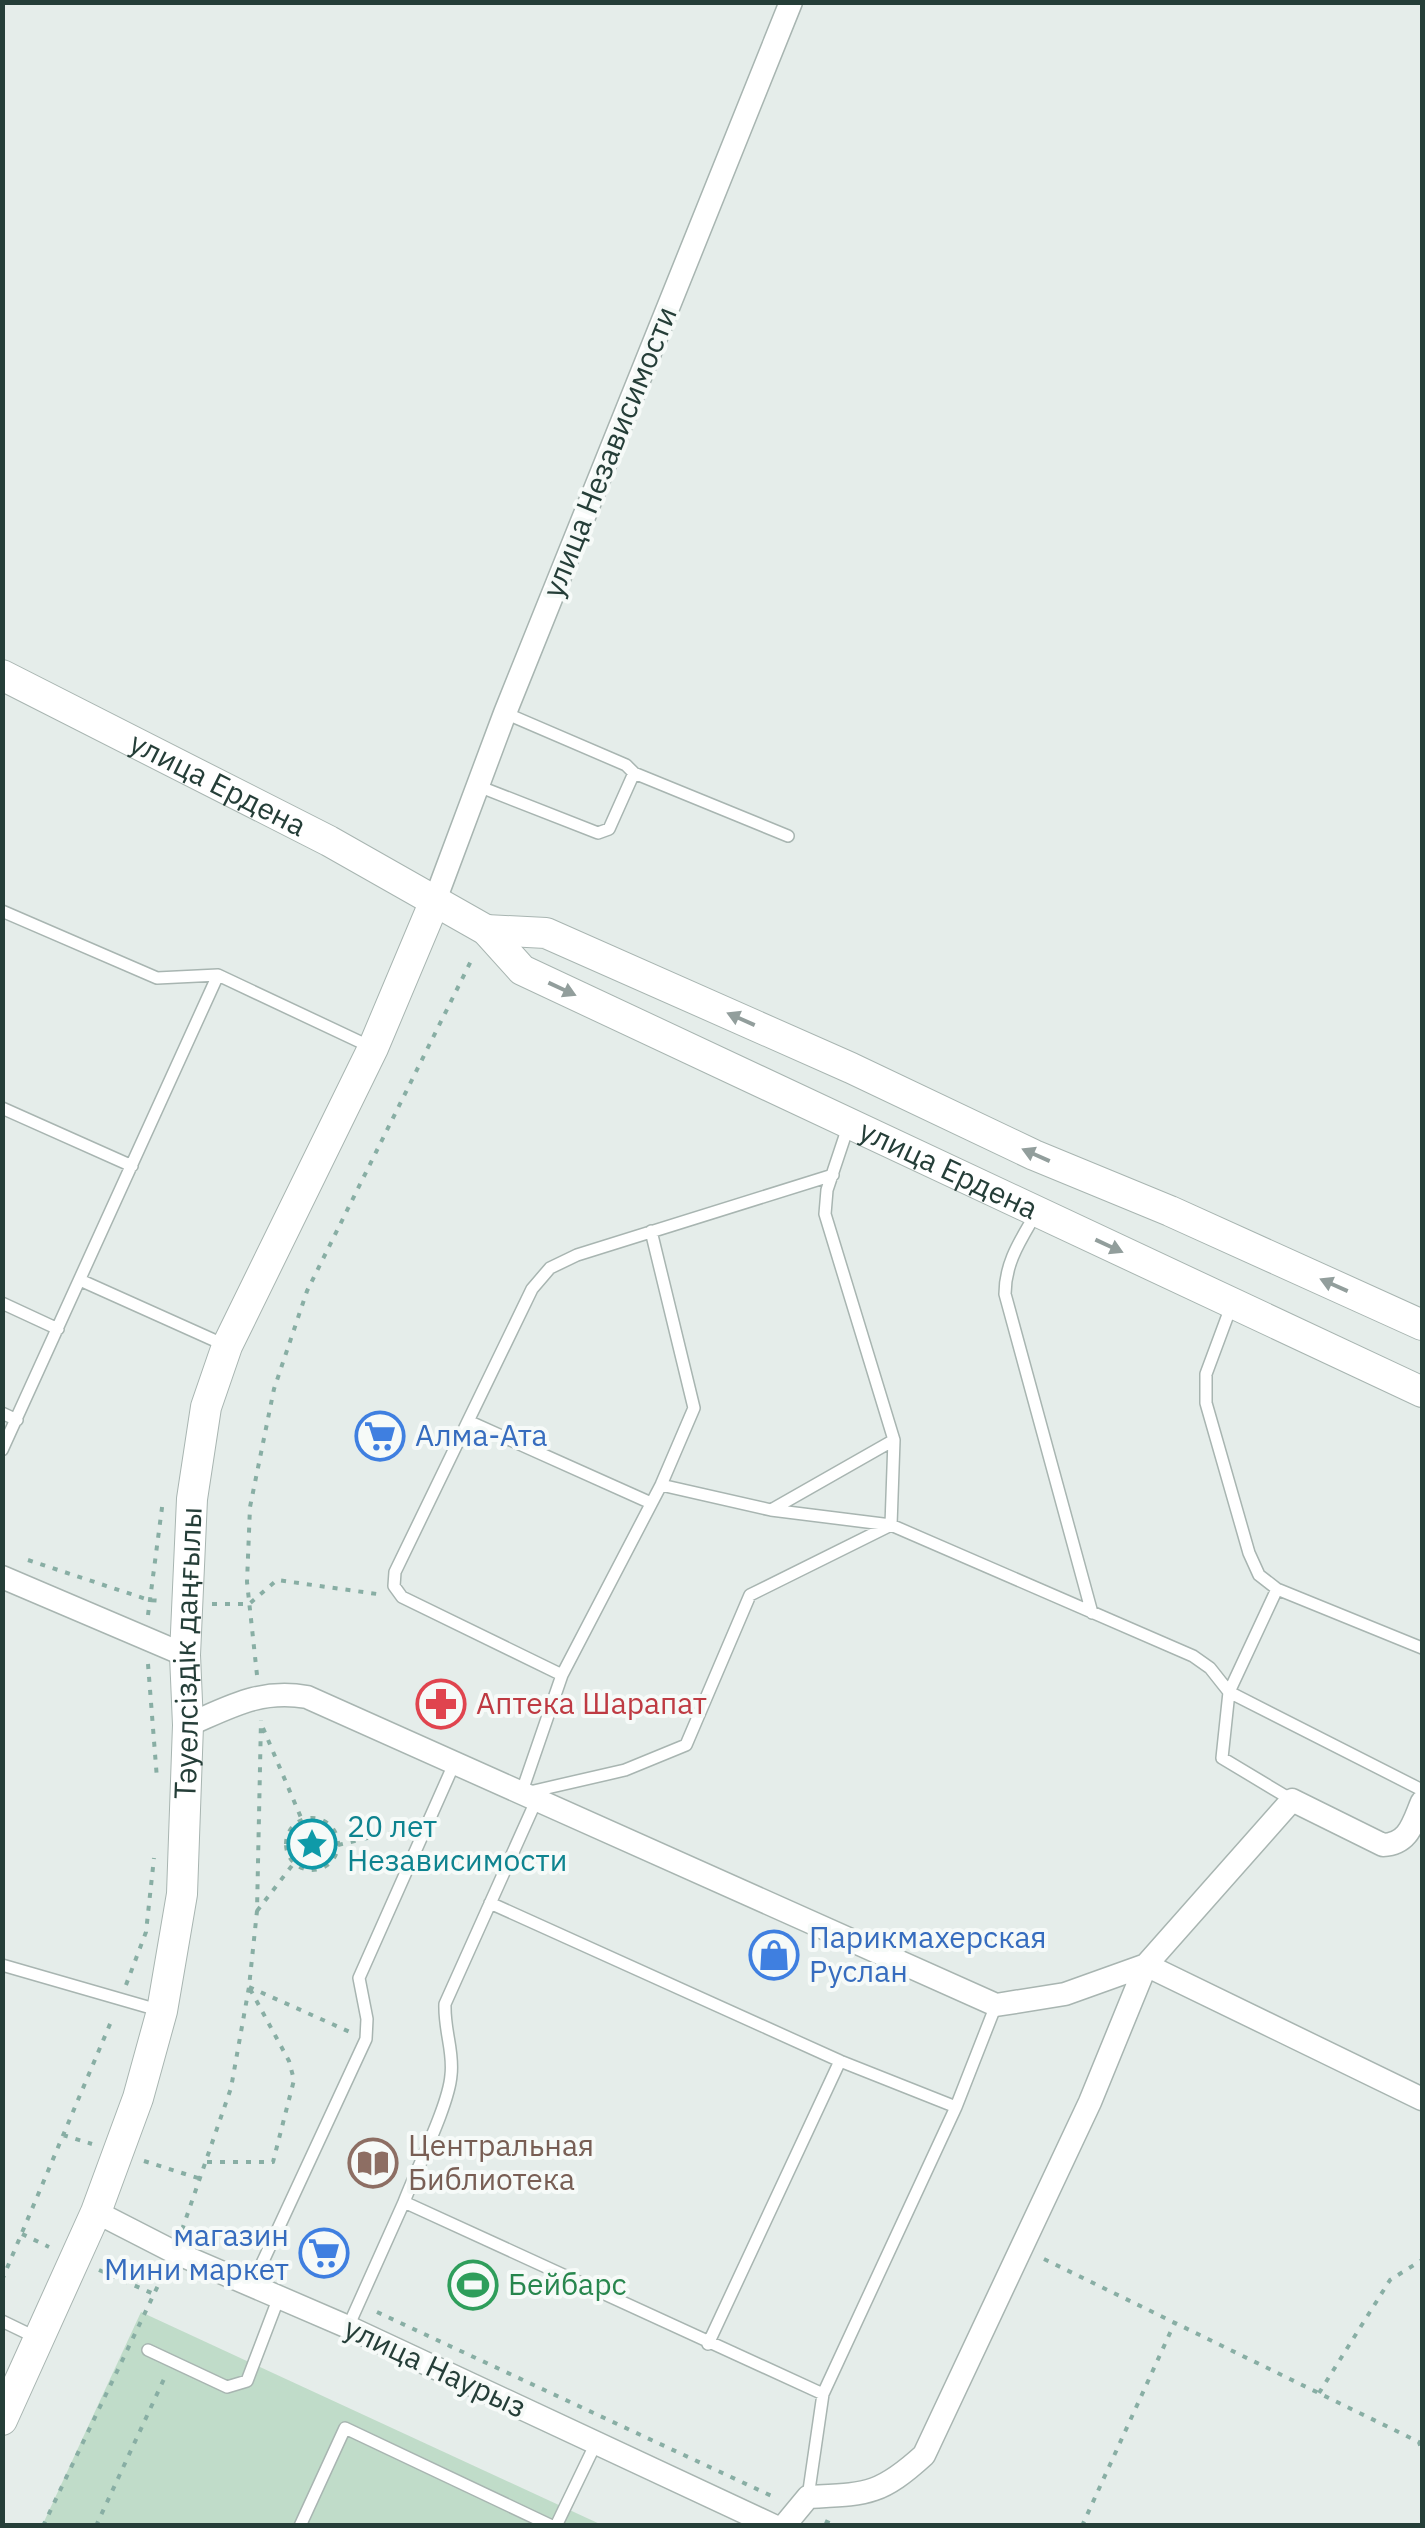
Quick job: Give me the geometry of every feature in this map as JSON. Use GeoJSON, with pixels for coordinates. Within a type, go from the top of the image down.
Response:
{"type":"FeatureCollection","features":[{"type":"Feature","properties":{"kind":"street","name":"улица Независимости"},"geometry":{"type":"LineString","coordinates":[[434,903],[505,713],[791,2]]}},
{"type":"Feature","properties":{"kind":"street","name":"улица Ердена"},"geometry":{"type":"LineString","coordinates":[[2,674],[329,842],[486,930],[522,970],[1422,1392]]}},
{"type":"Feature","properties":{"kind":"street","name":"Тәуелсіздік даңғылы"},"geometry":{"type":"LineString","coordinates":[[2,2420],[96,2212],[138,2098],[162,2011],[182,1894],[188,1725],[185,1655],[192,1498],[206,1407],[227,1346],[372,1048],[434,903]]}},
{"type":"Feature","properties":{"kind":"street","name":"улица Ердена"},"geometry":{"type":"LineString","coordinates":[[486,930],[546,933],[1422,1325]]}},
{"type":"Feature","properties":{"kind":"street"},"geometry":{"type":"LineString","coordinates":[[2,1577],[185,1655]]}},
{"type":"Feature","properties":{"kind":"street"},"geometry":{"type":"LineString","coordinates":[[188,1725],[259,1695],[284,1693],[307,1697],[996,2006],[1064,1994],[1146,1965],[1422,2099]]}},
{"type":"Feature","properties":{"kind":"street"},"geometry":{"type":"LineString","coordinates":[[797,2510],[862,2494],[895,2481],[924,2454],[1090,2102],[1146,1965],[1292,1800],[1383,1845],[1397,1845],[1408,1836],[1422,1802]]}},
{"type":"Feature","properties":{"kind":"street","name":"улица Наурыз"},"geometry":{"type":"LineString","coordinates":[[96,2212],[174,2252],[348,2328],[774,2526]]}},
{"type":"Feature","properties":{"kind":"lane"},"geometry":{"type":"LineString","coordinates":[[505,713],[626,765],[634,773],[788,836]]}},
{"type":"Feature","properties":{"kind":"lane"},"geometry":{"type":"LineString","coordinates":[[478,786],[598,834],[609,829],[634,773]]}},
{"type":"Feature","properties":{"kind":"lane"},"geometry":{"type":"LineString","coordinates":[[2,911],[157,978],[218,975],[372,1048]]}},
{"type":"Feature","properties":{"kind":"lane"},"geometry":{"type":"LineString","coordinates":[[2,1450],[218,975]]}},
{"type":"Feature","properties":{"kind":"lane"},"geometry":{"type":"LineString","coordinates":[[2,1108],[132,1166]]}},
{"type":"Feature","properties":{"kind":"lane"},"geometry":{"type":"LineString","coordinates":[[849,1124],[824,1214],[894,1440],[891,1526]]}},
{"type":"Feature","properties":{"kind":"lane"},"geometry":{"type":"LineString","coordinates":[[562,1675],[402,1597],[394,1586],[395,1572],[532,1289],[550,1268],[577,1255],[833,1176]]}},
{"type":"Feature","properties":{"kind":"lane"},"geometry":{"type":"LineString","coordinates":[[1037,1211],[1011,1257],[1005,1274],[1005,1294],[1092,1613]]}},
{"type":"Feature","properties":{"kind":"lane"},"geometry":{"type":"LineString","coordinates":[[348,2328],[451,2082],[445,2004],[490,1903],[529,1798],[562,1675],[660,1485],[694,1408],[651,1231]]}},
{"type":"Feature","properties":{"kind":"lane"},"geometry":{"type":"LineString","coordinates":[[80,1280],[227,1346]]}},
{"type":"Feature","properties":{"kind":"lane"},"geometry":{"type":"LineString","coordinates":[[2,1303],[58,1329]]}},
{"type":"Feature","properties":{"kind":"lane"},"geometry":{"type":"LineString","coordinates":[[1232,1304],[1206,1374],[1206,1403],[1249,1553],[1260,1575],[1277,1589],[1422,1648]]}},
{"type":"Feature","properties":{"kind":"lane"},"geometry":{"type":"LineString","coordinates":[[2,1414],[16,1420]]}},
{"type":"Feature","properties":{"kind":"lane"},"geometry":{"type":"LineString","coordinates":[[468,1421],[650,1503]]}},
{"type":"Feature","properties":{"kind":"lane"},"geometry":{"type":"LineString","coordinates":[[771,1510],[894,1440]]}},
{"type":"Feature","properties":{"kind":"lane"},"geometry":{"type":"LineString","coordinates":[[660,1485],[771,1510],[891,1526],[1193,1656],[1210,1668],[1229,1692],[1422,1790]]}},
{"type":"Feature","properties":{"kind":"lane"},"geometry":{"type":"LineString","coordinates":[[529,1798],[625,1770],[686,1746],[750,1595],[891,1526]]}},
{"type":"Feature","properties":{"kind":"lane"},"geometry":{"type":"LineString","coordinates":[[1277,1589],[1229,1692],[1222,1758],[1292,1800]]}},
{"type":"Feature","properties":{"kind":"lane"},"geometry":{"type":"LineString","coordinates":[[252,2285],[366,2039],[367,2019],[359,1978],[454,1764]]}},
{"type":"Feature","properties":{"kind":"lane"},"geometry":{"type":"LineString","coordinates":[[490,1903],[840,2061],[956,2107]]}},
{"type":"Feature","properties":{"kind":"lane"},"geometry":{"type":"LineString","coordinates":[[2,1965],[162,2011]]}},
{"type":"Feature","properties":{"kind":"lane"},"geometry":{"type":"LineString","coordinates":[[797,2510],[823,2394],[956,2107],[996,2006]]}},
{"type":"Feature","properties":{"kind":"lane"},"geometry":{"type":"LineString","coordinates":[[708,2344],[840,2061]]}},
{"type":"Feature","properties":{"kind":"lane"},"geometry":{"type":"LineString","coordinates":[[404,2202],[823,2394]]}},
{"type":"Feature","properties":{"kind":"lane"},"geometry":{"type":"LineString","coordinates":[[148,2350],[227,2387],[248,2381],[279,2297]]}},
{"type":"Feature","properties":{"kind":"lane"},"geometry":{"type":"LineString","coordinates":[[2,2321],[39,2339]]}},
{"type":"Feature","properties":{"kind":"lane"},"geometry":{"type":"LineString","coordinates":[[300,2526],[346,2428],[554,2526],[596,2443]]}},
{"type":"Feature","properties":{"kind":"path"},"geometry":{"type":"LineString","coordinates":[[43,2526],[174,2252],[231,2088],[250,1987],[258,1910],[262,1725],[250,1604],[250,1507],[274,1389],[307,1291],[486,930]]}},
{"type":"Feature","properties":{"kind":"path"},"geometry":{"type":"LineString","coordinates":[[21,1558],[149,1600],[187,1604],[250,1604],[277,1580],[402,1597]]}},
{"type":"Feature","properties":{"kind":"path"},"geometry":{"type":"LineString","coordinates":[[262,1725],[302,1820]]}},
{"type":"Feature","properties":{"kind":"path"},"geometry":{"type":"LineString","coordinates":[[315,1818],[335,1832],[338,1845],[335,1856],[316,1870],[304,1869],[287,1852],[286,1839],[292,1827],[315,1818]]}},
{"type":"Feature","properties":{"kind":"path"},"geometry":{"type":"LineString","coordinates":[[338,1845],[427,1825]]}},
{"type":"Feature","properties":{"kind":"path"},"geometry":{"type":"LineString","coordinates":[[258,1910],[294,1863]]}},
{"type":"Feature","properties":{"kind":"path"},"geometry":{"type":"LineString","coordinates":[[250,1987],[366,2039]]}},
{"type":"Feature","properties":{"kind":"path"},"geometry":{"type":"LineString","coordinates":[[207,2162],[273,2162],[294,2080],[290,2061],[250,1987]]}},
{"type":"Feature","properties":{"kind":"path"},"geometry":{"type":"LineString","coordinates":[[1021,2248],[1419,2442],[1422,2451]]}},
{"type":"Feature","properties":{"kind":"path"},"geometry":{"type":"LineString","coordinates":[[1319,2393],[1390,2280],[1422,2260]]}},
{"type":"Feature","properties":{"kind":"path"},"geometry":{"type":"LineString","coordinates":[[359,2303],[836,2526]]}},
{"type":"Feature","properties":{"kind":"path"},"geometry":{"type":"LineString","coordinates":[[1082,2526],[1175,2322]]}},
{"type":"Feature","properties":{"kind":"path"},"geometry":{"type":"LineString","coordinates":[[96,2526],[172,2361]]}},
{"type":"Feature","properties":{"kind":"green space"},"geometry":{"type":"Polygon","coordinates":[[[141,2312],[602,2525],[42,2526],[141,2312]]]}},
{"type":"Feature","properties":{"kind":"place","name":"Алма-Ата"},"geometry":{"type":"Point","coordinates":[380,1436]}},
{"type":"Feature","properties":{"kind":"place","name":"Аптека Шарапат"},"geometry":{"type":"Point","coordinates":[441,1704]}},
{"type":"Feature","properties":{"kind":"place","name":"20 лет Независимости"},"geometry":{"type":"Point","coordinates":[312,1844]}},
{"type":"Feature","properties":{"kind":"place","name":"Парикмахерская Руслан"},"geometry":{"type":"Point","coordinates":[774,1955]}},
{"type":"Feature","properties":{"kind":"place","name":"Центральная Библиотека"},"geometry":{"type":"Point","coordinates":[373,2163]}},
{"type":"Feature","properties":{"kind":"place","name":"магазин Мини маркет"},"geometry":{"type":"Point","coordinates":[324,2253]}},
{"type":"Feature","properties":{"kind":"place","name":"Бейбарс"},"geometry":{"type":"Point","coordinates":[473,2285]}}]}
